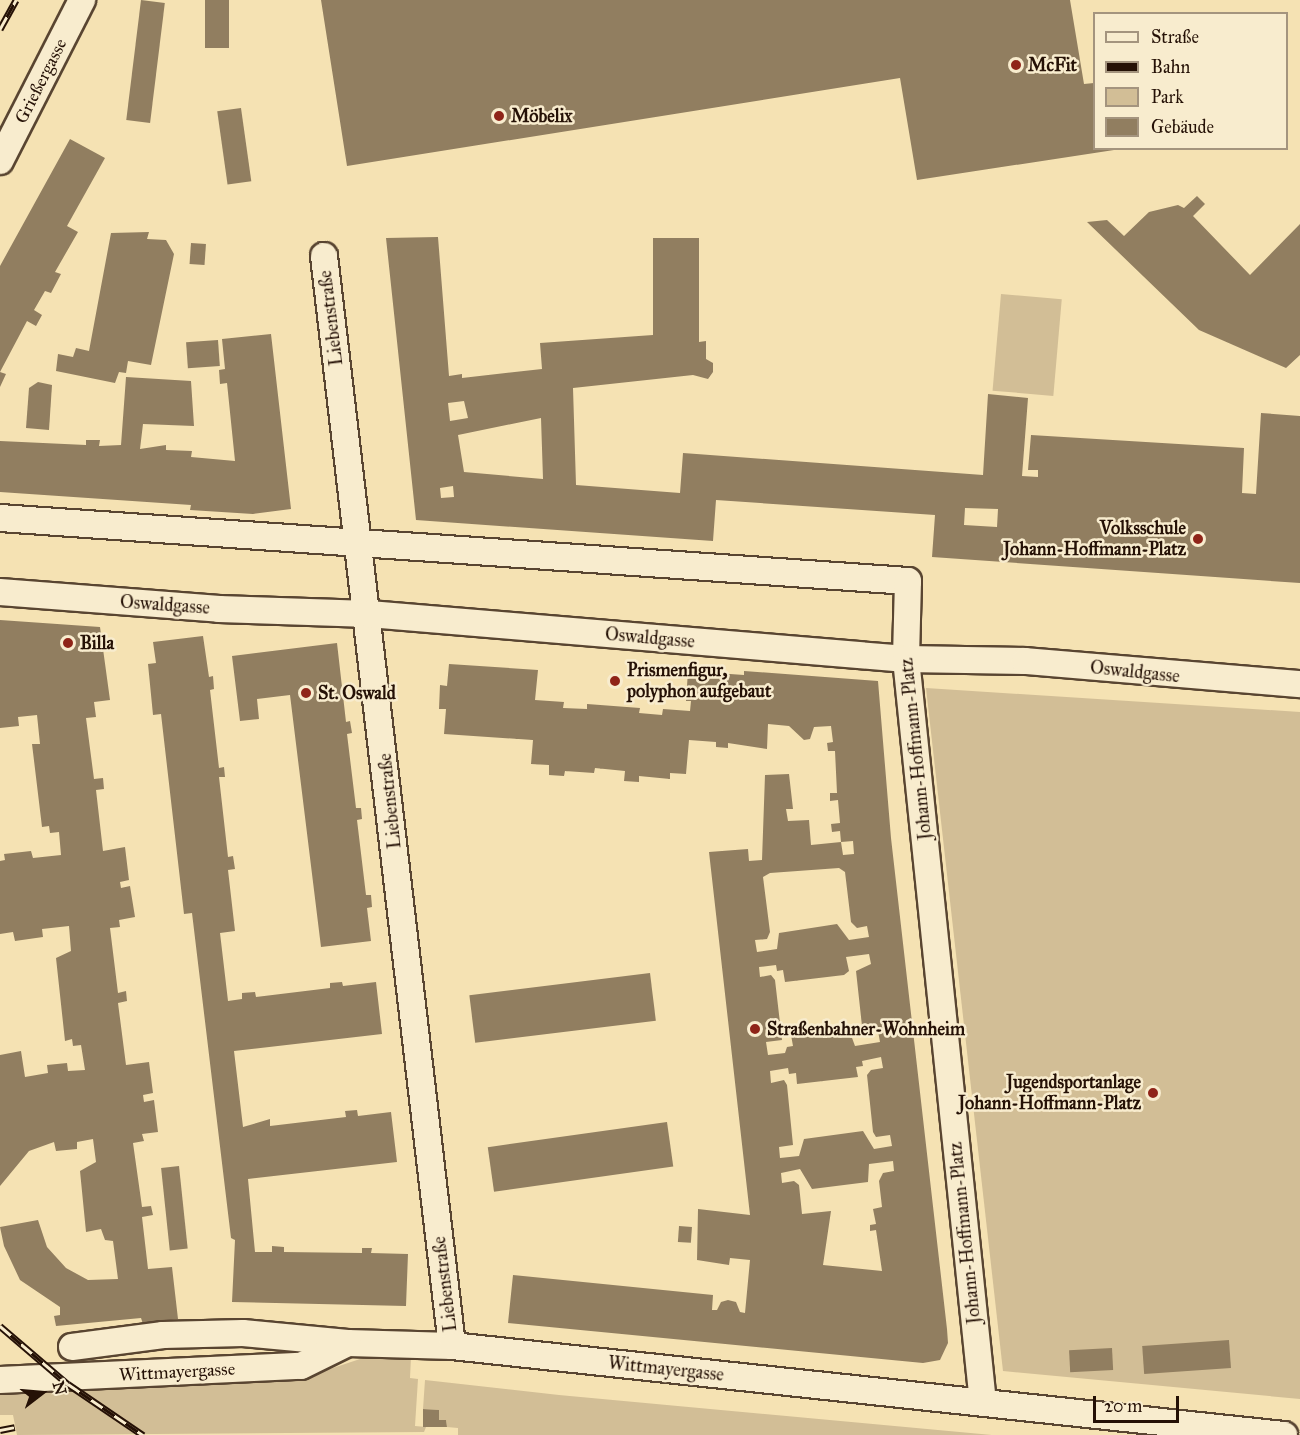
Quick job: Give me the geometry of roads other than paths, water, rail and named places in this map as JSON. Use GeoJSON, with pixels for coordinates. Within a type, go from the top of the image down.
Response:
{"type":"FeatureCollection","features":[{"type":"Feature","properties":{"kind":"street","name":"Grießergasse"},"geometry":{"type":"LineString","coordinates":[[0,161],[82,0]]}},
{"type":"Feature","properties":{"kind":"street","name":"Liebenstraße"},"geometry":{"type":"LineString","coordinates":[[324,256],[357,540],[369,614],[452,1346]]}},
{"type":"Feature","properties":{"kind":"street"},"geometry":{"type":"LineString","coordinates":[[0,518],[357,540]]}},
{"type":"Feature","properties":{"kind":"street","name":"Johann-Hoffmann-Platz"},"geometry":{"type":"LineString","coordinates":[[357,540],[908,582],[906,659],[983,1403]]}},
{"type":"Feature","properties":{"kind":"street","name":"Oswaldgasse"},"geometry":{"type":"LineString","coordinates":[[0,592],[219,609],[369,614],[906,659],[1025,661],[1300,684]]}},
{"type":"Feature","properties":{"kind":"street","name":"Wittmayergasse"},"geometry":{"type":"LineString","coordinates":[[72,1347],[163,1335],[243,1333],[348,1343],[452,1346],[983,1403]]}},
{"type":"Feature","properties":{"kind":"street","name":"Wittmayergasse"},"geometry":{"type":"LineString","coordinates":[[0,1380],[302,1366],[348,1343]]}},
{"type":"Feature","properties":{"kind":"street"},"geometry":{"type":"LineString","coordinates":[[983,1403],[1284,1435]]}},
{"type":"Feature","properties":{"kind":"railway"},"geometry":{"type":"LineString","coordinates":[[0,29],[16,0]]}},
{"type":"Feature","properties":{"kind":"railway"},"geometry":{"type":"LineString","coordinates":[[0,1326],[68,1384],[143,1435]]}},
{"type":"Feature","properties":{"kind":"railway"},"geometry":{"type":"LineString","coordinates":[[0,1430],[15,1427]]}},
{"type":"Feature","properties":{"kind":"place","name":"McFit"},"geometry":{"type":"Point","coordinates":[1016,65]}},
{"type":"Feature","properties":{"kind":"place","name":"Möbelix"},"geometry":{"type":"Point","coordinates":[499,116]}},
{"type":"Feature","properties":{"kind":"place","name":"Volksschule Johann-Hoffmann-Platz"},"geometry":{"type":"Point","coordinates":[1198,539]}},
{"type":"Feature","properties":{"kind":"place","name":"Billa"},"geometry":{"type":"Point","coordinates":[68,643]}},
{"type":"Feature","properties":{"kind":"place","name":"Prismenfigur, polyphon aufgebaut"},"geometry":{"type":"Point","coordinates":[615,681]}},
{"type":"Feature","properties":{"kind":"place","name":"St. Oswald"},"geometry":{"type":"Point","coordinates":[306,693]}},
{"type":"Feature","properties":{"kind":"place","name":"Straßenbahner-Wohnheim"},"geometry":{"type":"Point","coordinates":[755,1029]}},
{"type":"Feature","properties":{"kind":"place","name":"Jugendsportanlage Johann-Hoffmann-Platz"},"geometry":{"type":"Point","coordinates":[1153,1093]}}]}
